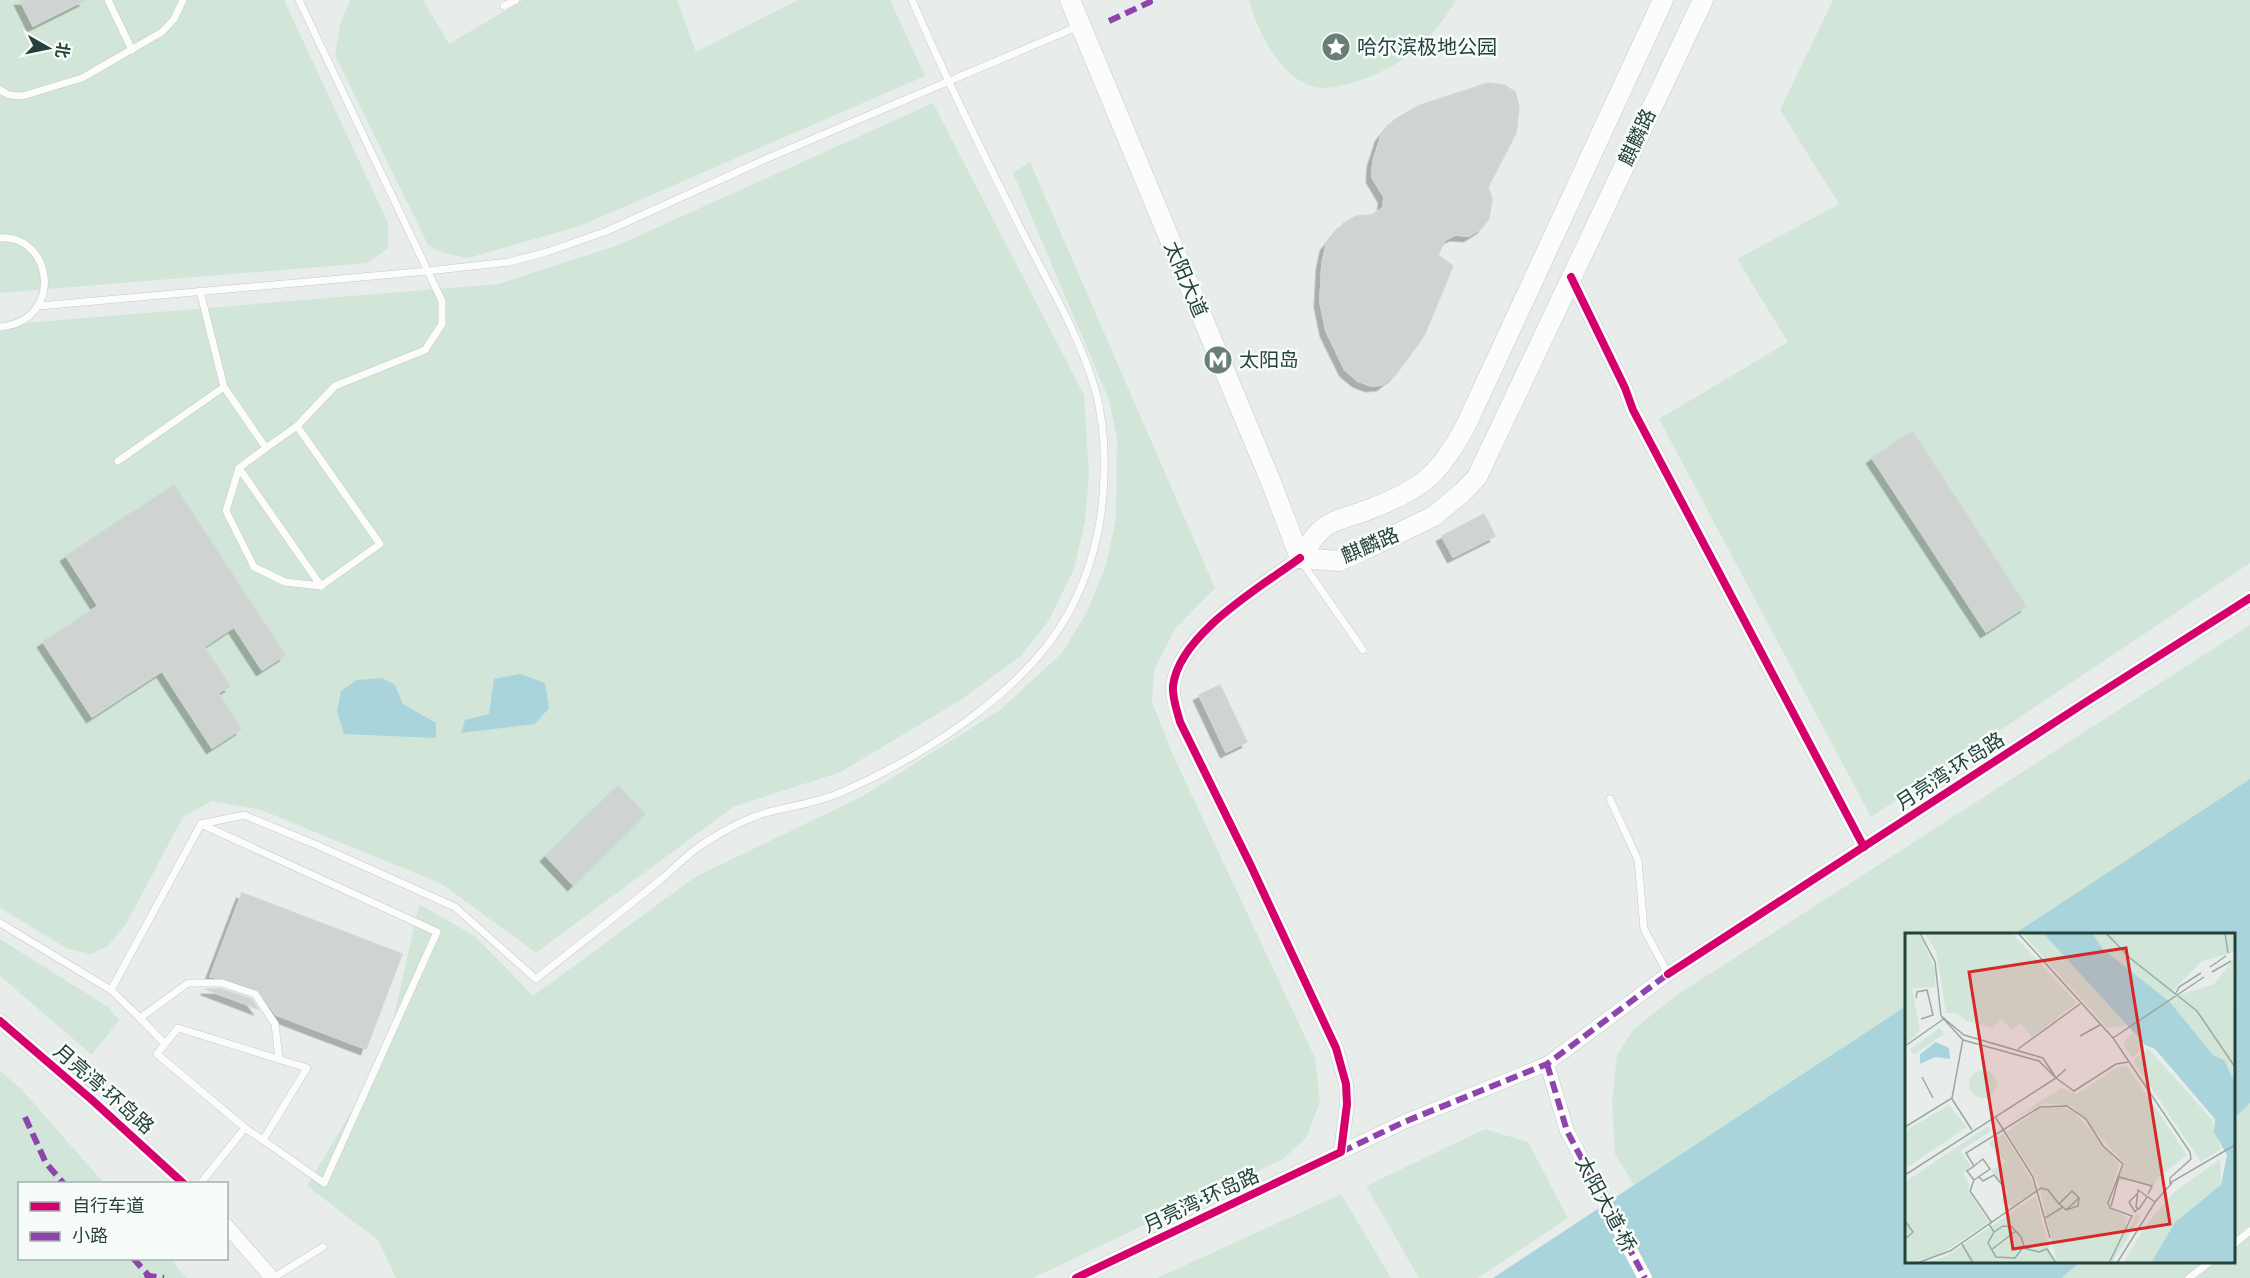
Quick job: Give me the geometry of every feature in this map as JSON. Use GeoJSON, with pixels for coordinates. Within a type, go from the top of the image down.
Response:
{"type":"FeatureCollection","features":[{"type":"Feature","properties":{"kind":"main road","name":"太阳大道"},"geometry":{"type":"LineString","coordinates":[[1070,0],[1271,482],[1300,558]]}},
{"type":"Feature","properties":{"kind":"main road","name":"麒麟路"},"geometry":{"type":"LineString","coordinates":[[1300,558],[1325,526],[1394,500],[1425,482],[1446,461],[1472,413],[1663,0]]}},
{"type":"Feature","properties":{"kind":"main road","name":"麒麟路"},"geometry":{"type":"LineString","coordinates":[[1300,558],[1339,561],[1434,516],[1477,477],[1703,0]]}},
{"type":"Feature","properties":{"kind":"street"},"geometry":{"type":"LineString","coordinates":[[1571,277],[1625,388],[1633,410],[1864,847]]}},
{"type":"Feature","properties":{"kind":"street"},"geometry":{"type":"LineString","coordinates":[[1300,558],[1228,612],[1186,652],[1178,667],[1173,686],[1174,701],[1180,722],[1251,866],[1339,1056],[1346,1084],[1347,1104],[1341,1152]]}},
{"type":"Feature","properties":{"kind":"street","name":"月亮湾·环岛路"},"geometry":{"type":"LineString","coordinates":[[1076,1278],[1404,1122],[1547,1065],[1668,974],[2250,598]]}},
{"type":"Feature","properties":{"kind":"street","name":"月亮湾·环岛路"},"geometry":{"type":"LineString","coordinates":[[0,1021],[92,1100],[182,1182]]}},
{"type":"Feature","properties":{"kind":"street","name":"太阳大道·桥"},"geometry":{"type":"LineString","coordinates":[[1547,1065],[1567,1131],[1645,1278]]}},
{"type":"Feature","properties":{"kind":"street"},"geometry":{"type":"LineString","coordinates":[[228,1227],[272,1278]]}},
{"type":"Feature","properties":{"kind":"lane"},"geometry":{"type":"LineString","coordinates":[[108,0],[132,50]]}},
{"type":"Feature","properties":{"kind":"lane"},"geometry":{"type":"LineString","coordinates":[[0,90],[9,95],[22,96],[82,78],[162,32],[174,19],[183,0]]}},
{"type":"Feature","properties":{"kind":"lane"},"geometry":{"type":"LineString","coordinates":[[297,426],[380,544],[321,586],[285,582],[254,567],[226,511],[239,468],[297,426],[335,386],[425,350],[442,324],[442,301],[299,0]]}},
{"type":"Feature","properties":{"kind":"lane"},"geometry":{"type":"LineString","coordinates":[[504,6],[516,0]]}},
{"type":"Feature","properties":{"kind":"lane"},"geometry":{"type":"LineString","coordinates":[[111,990],[201,824],[244,815],[455,907],[536,979],[704,843],[761,814],[807,804],[838,793],[911,758],[998,696],[1036,658],[1068,614],[1096,542],[1102,514],[1104,488],[1101,416],[1096,391],[1074,333],[947,83],[912,0]]}},
{"type":"Feature","properties":{"kind":"lane"},"geometry":{"type":"LineString","coordinates":[[39,306],[508,262],[585,239],[1080,25]]}},
{"type":"Feature","properties":{"kind":"lane"},"geometry":{"type":"LineString","coordinates":[[0,238],[19,242],[31,250],[40,262],[45,277],[44,292],[39,306],[29,317],[16,325],[0,327]]}},
{"type":"Feature","properties":{"kind":"lane"},"geometry":{"type":"LineString","coordinates":[[200,291],[224,387],[266,448]]}},
{"type":"Feature","properties":{"kind":"lane"},"geometry":{"type":"LineString","coordinates":[[118,461],[224,387]]}},
{"type":"Feature","properties":{"kind":"lane"},"geometry":{"type":"LineString","coordinates":[[239,468],[321,586]]}},
{"type":"Feature","properties":{"kind":"lane"},"geometry":{"type":"LineString","coordinates":[[1300,558],[1363,650]]}},
{"type":"Feature","properties":{"kind":"lane"},"geometry":{"type":"LineString","coordinates":[[1610,799],[1638,860],[1644,928],[1668,974]]}},
{"type":"Feature","properties":{"kind":"lane"},"geometry":{"type":"LineString","coordinates":[[201,824],[437,932],[324,1183],[245,1128],[157,1054],[178,1028],[307,1068],[263,1140]]}},
{"type":"Feature","properties":{"kind":"lane"},"geometry":{"type":"LineString","coordinates":[[0,923],[111,990],[165,1044]]}},
{"type":"Feature","properties":{"kind":"lane"},"geometry":{"type":"LineString","coordinates":[[140,1018],[188,983],[222,983],[255,994],[275,1024],[279,1059]]}},
{"type":"Feature","properties":{"kind":"lane"},"geometry":{"type":"LineString","coordinates":[[202,1182],[245,1128]]}},
{"type":"Feature","properties":{"kind":"lane"},"geometry":{"type":"LineString","coordinates":[[2235,1243],[2250,1231]]}},
{"type":"Feature","properties":{"kind":"lane"},"geometry":{"type":"LineString","coordinates":[[272,1278],[323,1246]]}},
{"type":"Feature","properties":{"kind":"lane"},"geometry":{"type":"LineString","coordinates":[[2189,1278],[2209,1263]]}},
{"type":"Feature","properties":{"kind":"green space"},"geometry":{"type":"Polygon","coordinates":[[[0,0],[284,0],[388,223],[388,248],[367,263],[0,293],[0,0]]]}},
{"type":"Feature","properties":{"kind":"green space"},"geometry":{"type":"Polygon","coordinates":[[[350,0],[423,0],[449,44],[523,0],[677,0],[696,52],[798,0],[890,0],[925,76],[580,226],[468,258],[443,253],[428,245],[335,55],[340,25],[350,0]]]}},
{"type":"Feature","properties":{"kind":"green space"},"geometry":{"type":"Polygon","coordinates":[[[1249,0],[1456,0],[1447,15],[1425,41],[1399,62],[1368,77],[1324,88],[1303,82],[1281,64],[1264,39],[1249,0]]]}},
{"type":"Feature","properties":{"kind":"green space"},"geometry":{"type":"Polygon","coordinates":[[[1833,0],[2250,0],[2250,563],[1871,817],[1659,419],[1788,342],[1737,259],[1839,204],[1780,110],[1833,0]]]}},
{"type":"Feature","properties":{"kind":"green space"},"geometry":{"type":"Polygon","coordinates":[[[933,103],[1084,395],[1089,475],[1085,522],[1074,569],[1049,620],[1021,656],[959,701],[841,772],[733,807],[536,953],[442,884],[261,810],[212,801],[183,817],[126,924],[108,946],[91,954],[68,949],[0,908],[0,325],[498,284],[616,246],[933,103]]]}},
{"type":"Feature","properties":{"kind":"green space"},"geometry":{"type":"Polygon","coordinates":[[[1030,162],[1215,588],[1175,629],[1154,670],[1152,702],[1173,755],[1315,1058],[1320,1101],[1307,1137],[1283,1159],[1033,1278],[396,1278],[378,1240],[307,1186],[386,1053],[419,904],[476,937],[533,996],[695,877],[863,796],[1000,710],[1062,653],[1087,612],[1106,565],[1116,518],[1117,438],[1109,400],[1013,173],[1030,162]]]}},
{"type":"Feature","properties":{"kind":"green space"},"geometry":{"type":"Polygon","coordinates":[[[2250,625],[2250,779],[2016,933],[1905,933],[1905,1007],[1634,1185],[1615,1154],[1612,1102],[1617,1055],[1634,1029],[1677,995],[2250,625]]]}},
{"type":"Feature","properties":{"kind":"green space"},"geometry":{"type":"Polygon","coordinates":[[[0,939],[108,1007],[119,1020],[92,1055],[0,976],[0,939]]]}},
{"type":"Feature","properties":{"kind":"green space"},"geometry":{"type":"Polygon","coordinates":[[[0,1071],[21,1089],[103,1182],[18,1182],[18,1260],[171,1260],[187,1278],[0,1278],[0,1071]]]}},
{"type":"Feature","properties":{"kind":"green space"},"geometry":{"type":"Polygon","coordinates":[[[2250,1103],[2250,1278],[2062,1278],[2079,1263],[2235,1263],[2235,1118],[2250,1103]]]}},
{"type":"Feature","properties":{"kind":"green space"},"geometry":{"type":"Polygon","coordinates":[[[1485,1129],[1528,1142],[1568,1218],[1478,1278],[1419,1278],[1366,1186],[1485,1129]]]}},
{"type":"Feature","properties":{"kind":"green space"},"geometry":{"type":"Polygon","coordinates":[[[1341,1194],[1391,1278],[1157,1278],[1341,1194]]]}},
{"type":"Feature","properties":{"kind":"water"},"geometry":{"type":"Polygon","coordinates":[[[520,674],[545,683],[549,708],[535,724],[461,733],[465,720],[489,714],[494,679],[520,674]]]}},
{"type":"Feature","properties":{"kind":"water"},"geometry":{"type":"Polygon","coordinates":[[[382,678],[395,685],[403,704],[436,723],[436,738],[344,734],[337,711],[341,691],[357,680],[382,678]]]}},
{"type":"Feature","properties":{"kind":"water"},"geometry":{"type":"Polygon","coordinates":[[[2250,779],[2250,1103],[2235,1118],[2235,933],[2016,933],[2250,779]]]}},
{"type":"Feature","properties":{"kind":"water"},"geometry":{"type":"Polygon","coordinates":[[[1905,1007],[1905,1263],[2079,1263],[2062,1278],[1493,1278],[1905,1007]]]}},
{"type":"Feature","properties":{"kind":"building"},"geometry":{"type":"Polygon","coordinates":[[[20,0],[85,0],[33,26],[20,0]]]}},
{"type":"Feature","properties":{"kind":"building"},"geometry":{"type":"Polygon","coordinates":[[[1488,83],[1504,85],[1515,92],[1519,106],[1516,133],[1488,187],[1492,199],[1489,218],[1482,228],[1469,236],[1455,235],[1445,240],[1438,255],[1453,266],[1424,336],[1396,374],[1382,385],[1371,386],[1358,381],[1345,370],[1326,331],[1320,302],[1322,264],[1326,245],[1344,223],[1357,216],[1372,215],[1383,208],[1384,197],[1372,177],[1373,161],[1381,136],[1394,120],[1418,106],[1488,83]]]}},
{"type":"Feature","properties":{"kind":"building"},"geometry":{"type":"Polygon","coordinates":[[[1912,431],[2026,606],[1986,632],[1872,458],[1912,431]]]}},
{"type":"Feature","properties":{"kind":"building"},"geometry":{"type":"Polygon","coordinates":[[[174,485],[285,655],[262,670],[234,627],[204,647],[230,686],[218,693],[241,729],[212,748],[162,671],[92,717],[43,642],[98,606],[66,556],[174,485]]]}},
{"type":"Feature","properties":{"kind":"building"},"geometry":{"type":"Polygon","coordinates":[[[1484,514],[1495,536],[1453,557],[1442,536],[1484,514]]]}},
{"type":"Feature","properties":{"kind":"building"},"geometry":{"type":"Polygon","coordinates":[[[1220,685],[1247,742],[1226,752],[1199,695],[1220,685]]]}},
{"type":"Feature","properties":{"kind":"building"},"geometry":{"type":"Polygon","coordinates":[[[618,786],[645,814],[573,885],[546,856],[618,786]]]}},
{"type":"Feature","properties":{"kind":"building"},"geometry":{"type":"Polygon","coordinates":[[[242,893],[402,954],[366,1049],[276,1015],[257,989],[223,978],[210,977],[242,893]]]}},
{"type":"Feature","properties":{"kind":"building"},"geometry":{"type":"Polygon","coordinates":[[[206,989],[221,989],[251,999],[258,1009],[206,989]]]}},
{"type":"Feature","properties":{"kind":"marked path"},"geometry":{"type":"LineString","coordinates":[[1109,21],[1150,2],[1149,0]]}},
{"type":"Feature","properties":{"kind":"marked path"},"geometry":{"type":"LineString","coordinates":[[1341,1152],[1404,1122],[1547,1064],[1668,974]]}},
{"type":"Feature","properties":{"kind":"marked path"},"geometry":{"type":"LineString","coordinates":[[1547,1064],[1567,1131],[1645,1278]]}},
{"type":"Feature","properties":{"kind":"marked path"},"geometry":{"type":"LineString","coordinates":[[25,1117],[46,1163],[62,1182]]}},
{"type":"Feature","properties":{"kind":"marked path"},"geometry":{"type":"LineString","coordinates":[[135,1260],[149,1276]]}},
{"type":"Feature","properties":{"kind":"marked path"},"geometry":{"type":"LineString","coordinates":[[145,1278],[149,1276],[164,1278]]}},
{"type":"Feature","properties":{"kind":"cycle path"},"geometry":{"type":"LineString","coordinates":[[1571,277],[1625,388],[1633,410],[1864,847]]}},
{"type":"Feature","properties":{"kind":"cycle path"},"geometry":{"type":"LineString","coordinates":[[1076,1278],[1341,1152],[1347,1104],[1346,1084],[1336,1048],[1251,866],[1180,722],[1173,690],[1179,667],[1190,648],[1206,630],[1224,613],[1300,558]]}},
{"type":"Feature","properties":{"kind":"cycle path"},"geometry":{"type":"LineString","coordinates":[[1668,974],[2250,598]]}},
{"type":"Feature","properties":{"kind":"cycle path"},"geometry":{"type":"LineString","coordinates":[[0,1021],[92,1100],[182,1182]]}},
{"type":"Feature","properties":{"kind":"place","name":"哈尔滨极地公园"},"geometry":{"type":"Point","coordinates":[1336,47]}},
{"type":"Feature","properties":{"kind":"place","name":"太阳岛"},"geometry":{"type":"Point","coordinates":[1218,360]}}]}
